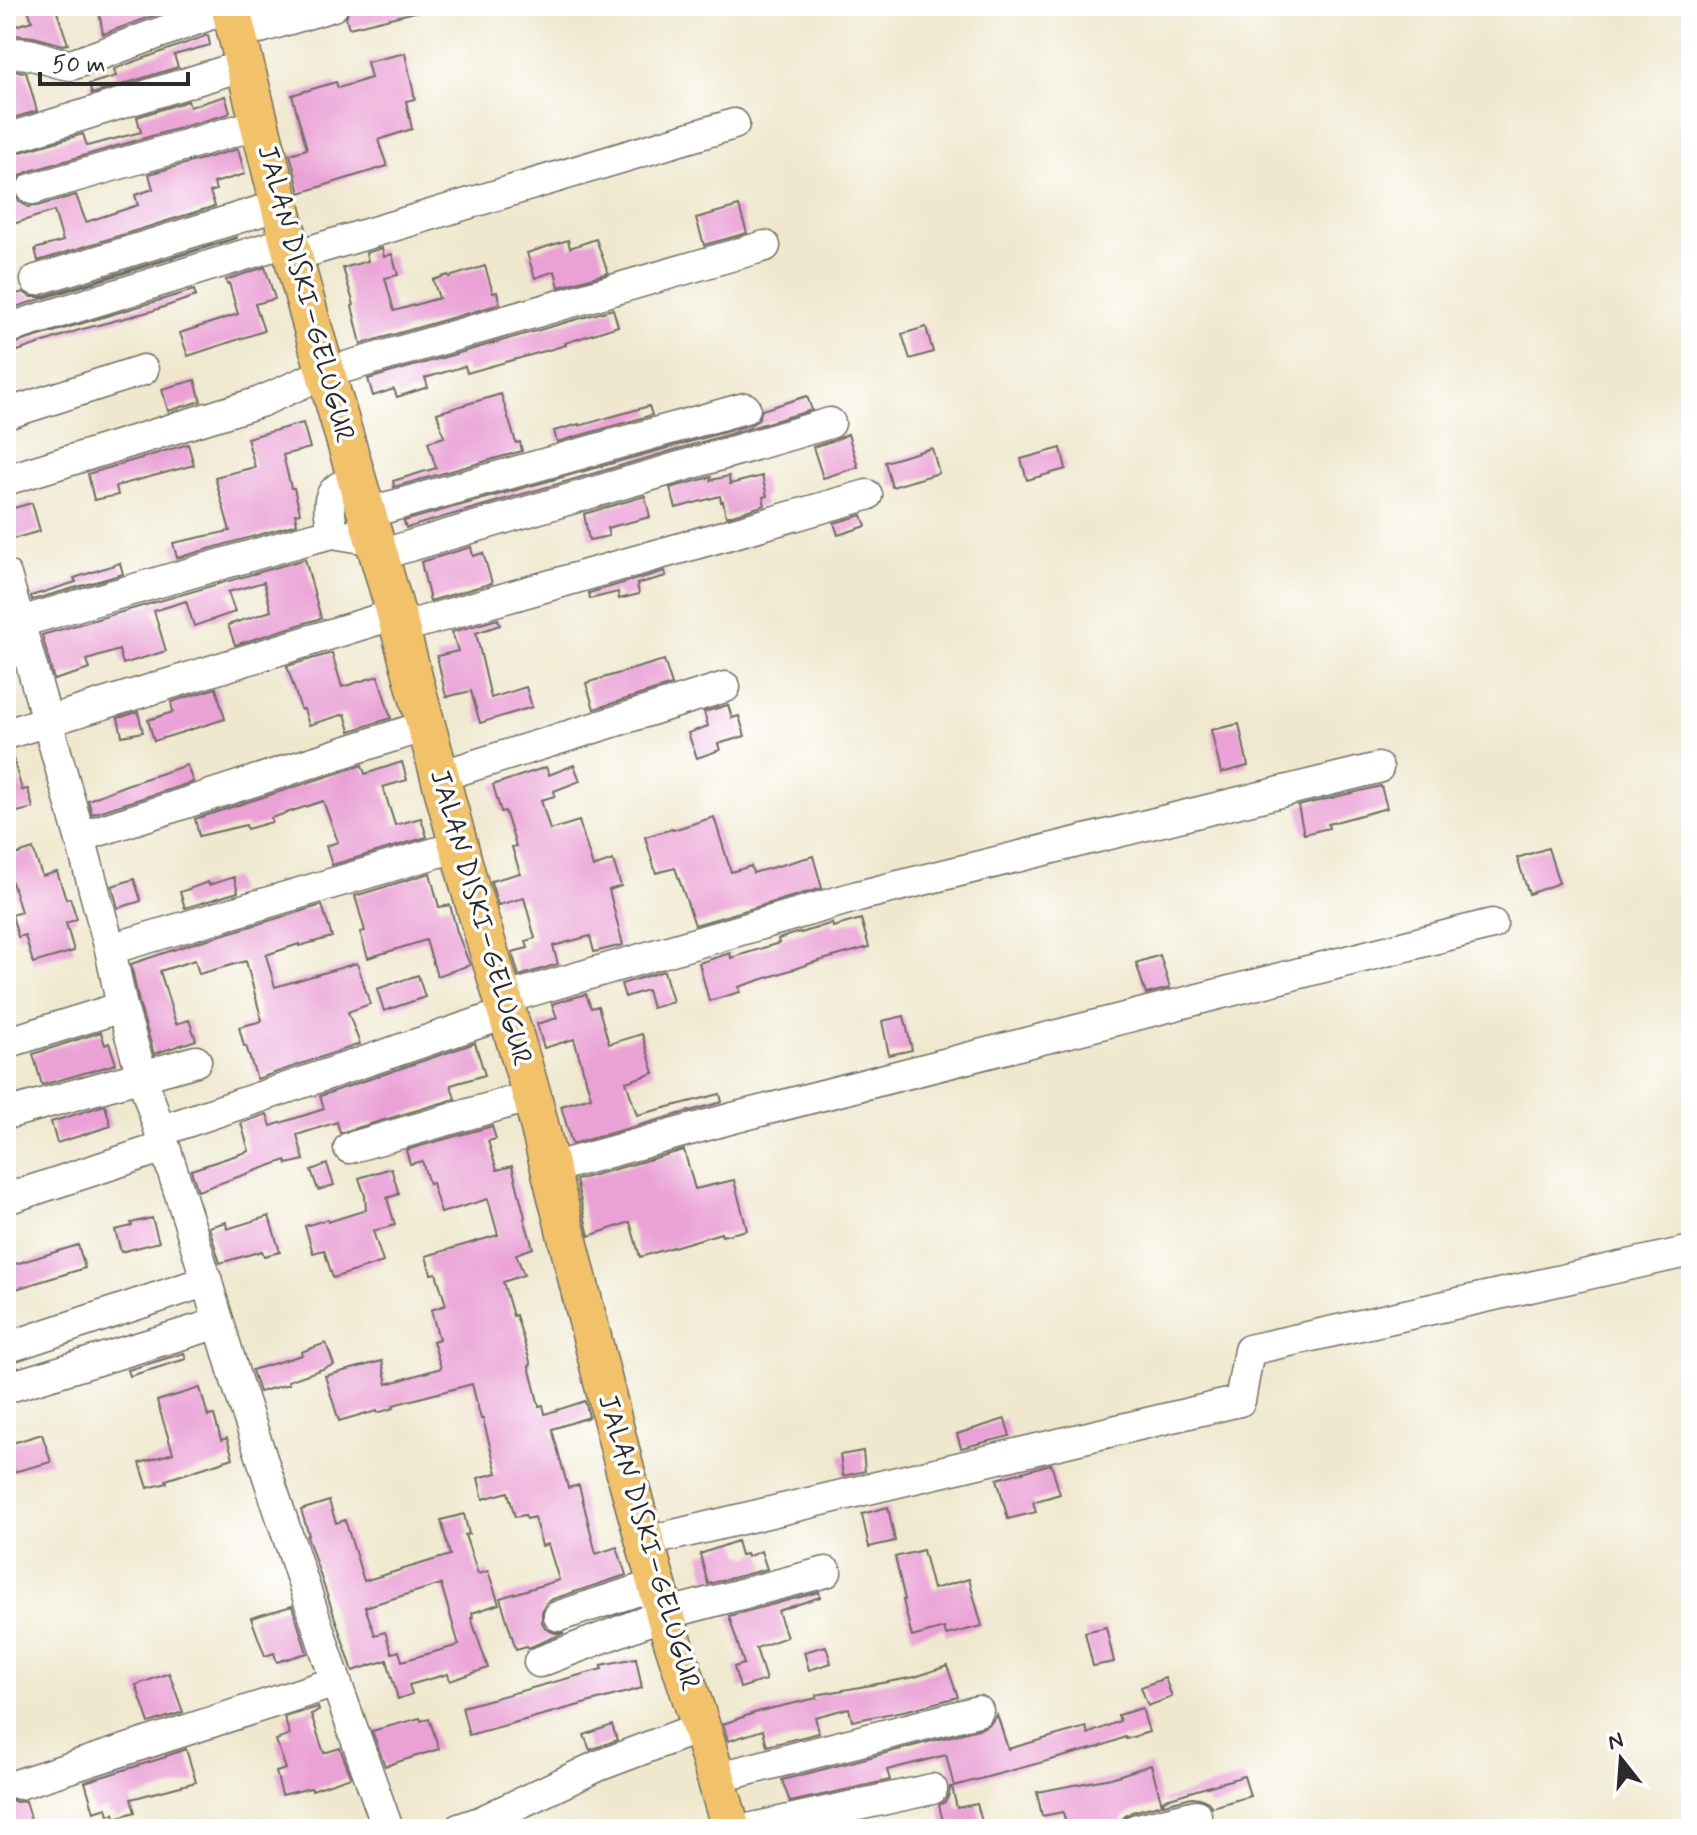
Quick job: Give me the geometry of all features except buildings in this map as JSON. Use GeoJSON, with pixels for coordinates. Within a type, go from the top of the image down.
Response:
{"type":"FeatureCollection","features":[{"type":"Feature","properties":{"kind":"main road","name":"JALAN DISKI–GELUGUR"},"geometry":{"type":"LineString","coordinates":[[236,28],[325,373],[532,1096],[644,1542],[731,1829]]}},
{"type":"Feature","properties":{"kind":"street"},"geometry":{"type":"LineString","coordinates":[[6,55],[23,52],[71,65],[333,6]]}},
{"type":"Feature","properties":{"kind":"street"},"geometry":{"type":"LineString","coordinates":[[6,139],[236,28]]}},
{"type":"Feature","properties":{"kind":"street"},"geometry":{"type":"LineString","coordinates":[[32,189],[259,124]]}},
{"type":"Feature","properties":{"kind":"street"},"geometry":{"type":"LineString","coordinates":[[6,329],[734,124]]}},
{"type":"Feature","properties":{"kind":"street"},"geometry":{"type":"LineString","coordinates":[[36,280],[280,205]]}},
{"type":"Feature","properties":{"kind":"street"},"geometry":{"type":"LineString","coordinates":[[6,480],[260,402],[325,373],[765,246]]}},
{"type":"Feature","properties":{"kind":"street"},"geometry":{"type":"LineString","coordinates":[[6,414],[143,370]]}},
{"type":"Feature","properties":{"kind":"street"},"geometry":{"type":"LineString","coordinates":[[20,622],[333,533],[745,408]]}},
{"type":"Feature","properties":{"kind":"street"},"geometry":{"type":"LineString","coordinates":[[369,522],[830,423]]}},
{"type":"Feature","properties":{"kind":"street"},"geometry":{"type":"LineString","coordinates":[[333,533],[329,497],[341,484],[369,522]]}},
{"type":"Feature","properties":{"kind":"street"},"geometry":{"type":"LineString","coordinates":[[6,734],[398,621],[867,495]]}},
{"type":"Feature","properties":{"kind":"street"},"geometry":{"type":"LineString","coordinates":[[6,575],[80,837],[142,1076],[236,1380],[388,1829]]}},
{"type":"Feature","properties":{"kind":"street"},"geometry":{"type":"LineString","coordinates":[[440,776],[725,687]]}},
{"type":"Feature","properties":{"kind":"street"},"geometry":{"type":"LineString","coordinates":[[80,837],[425,726]]}},
{"type":"Feature","properties":{"kind":"street"},"geometry":{"type":"LineString","coordinates":[[6,1199],[506,1006],[858,896],[1378,768]]}},
{"type":"Feature","properties":{"kind":"street"},"geometry":{"type":"LineString","coordinates":[[110,949],[459,846]]}},
{"type":"Feature","properties":{"kind":"street"},"geometry":{"type":"LineString","coordinates":[[551,1168],[764,1110],[1492,924]]}},
{"type":"Feature","properties":{"kind":"street"},"geometry":{"type":"LineString","coordinates":[[6,1043],[122,1007]]}},
{"type":"Feature","properties":{"kind":"street"},"geometry":{"type":"LineString","coordinates":[[6,1114],[196,1061]]}},
{"type":"Feature","properties":{"kind":"street"},"geometry":{"type":"LineString","coordinates":[[349,1148],[532,1096]]}},
{"type":"Feature","properties":{"kind":"street"},"geometry":{"type":"LineString","coordinates":[[644,1542],[1240,1401],[1249,1350],[1691,1251]]}},
{"type":"Feature","properties":{"kind":"street"},"geometry":{"type":"LineString","coordinates":[[6,1348],[207,1281]]}},
{"type":"Feature","properties":{"kind":"street"},"geometry":{"type":"LineString","coordinates":[[6,1388],[219,1323]]}},
{"type":"Feature","properties":{"kind":"street"},"geometry":{"type":"LineString","coordinates":[[539,1662],[663,1608],[826,1572]]}},
{"type":"Feature","properties":{"kind":"street"},"geometry":{"type":"LineString","coordinates":[[559,1616],[639,1590],[645,1591],[663,1608]]}},
{"type":"Feature","properties":{"kind":"street"},"geometry":{"type":"LineString","coordinates":[[19,1784],[336,1682]]}},
{"type":"Feature","properties":{"kind":"street"},"geometry":{"type":"LineString","coordinates":[[716,1778],[978,1711]]}},
{"type":"Feature","properties":{"kind":"street"},"geometry":{"type":"LineString","coordinates":[[459,1829],[598,1766],[701,1727]]}},
{"type":"Feature","properties":{"kind":"street"},"geometry":{"type":"LineString","coordinates":[[748,1829],[932,1789]]}},
{"type":"Feature","properties":{"kind":"street"},"geometry":{"type":"LineString","coordinates":[[1137,1829],[1196,1815]]}}]}
